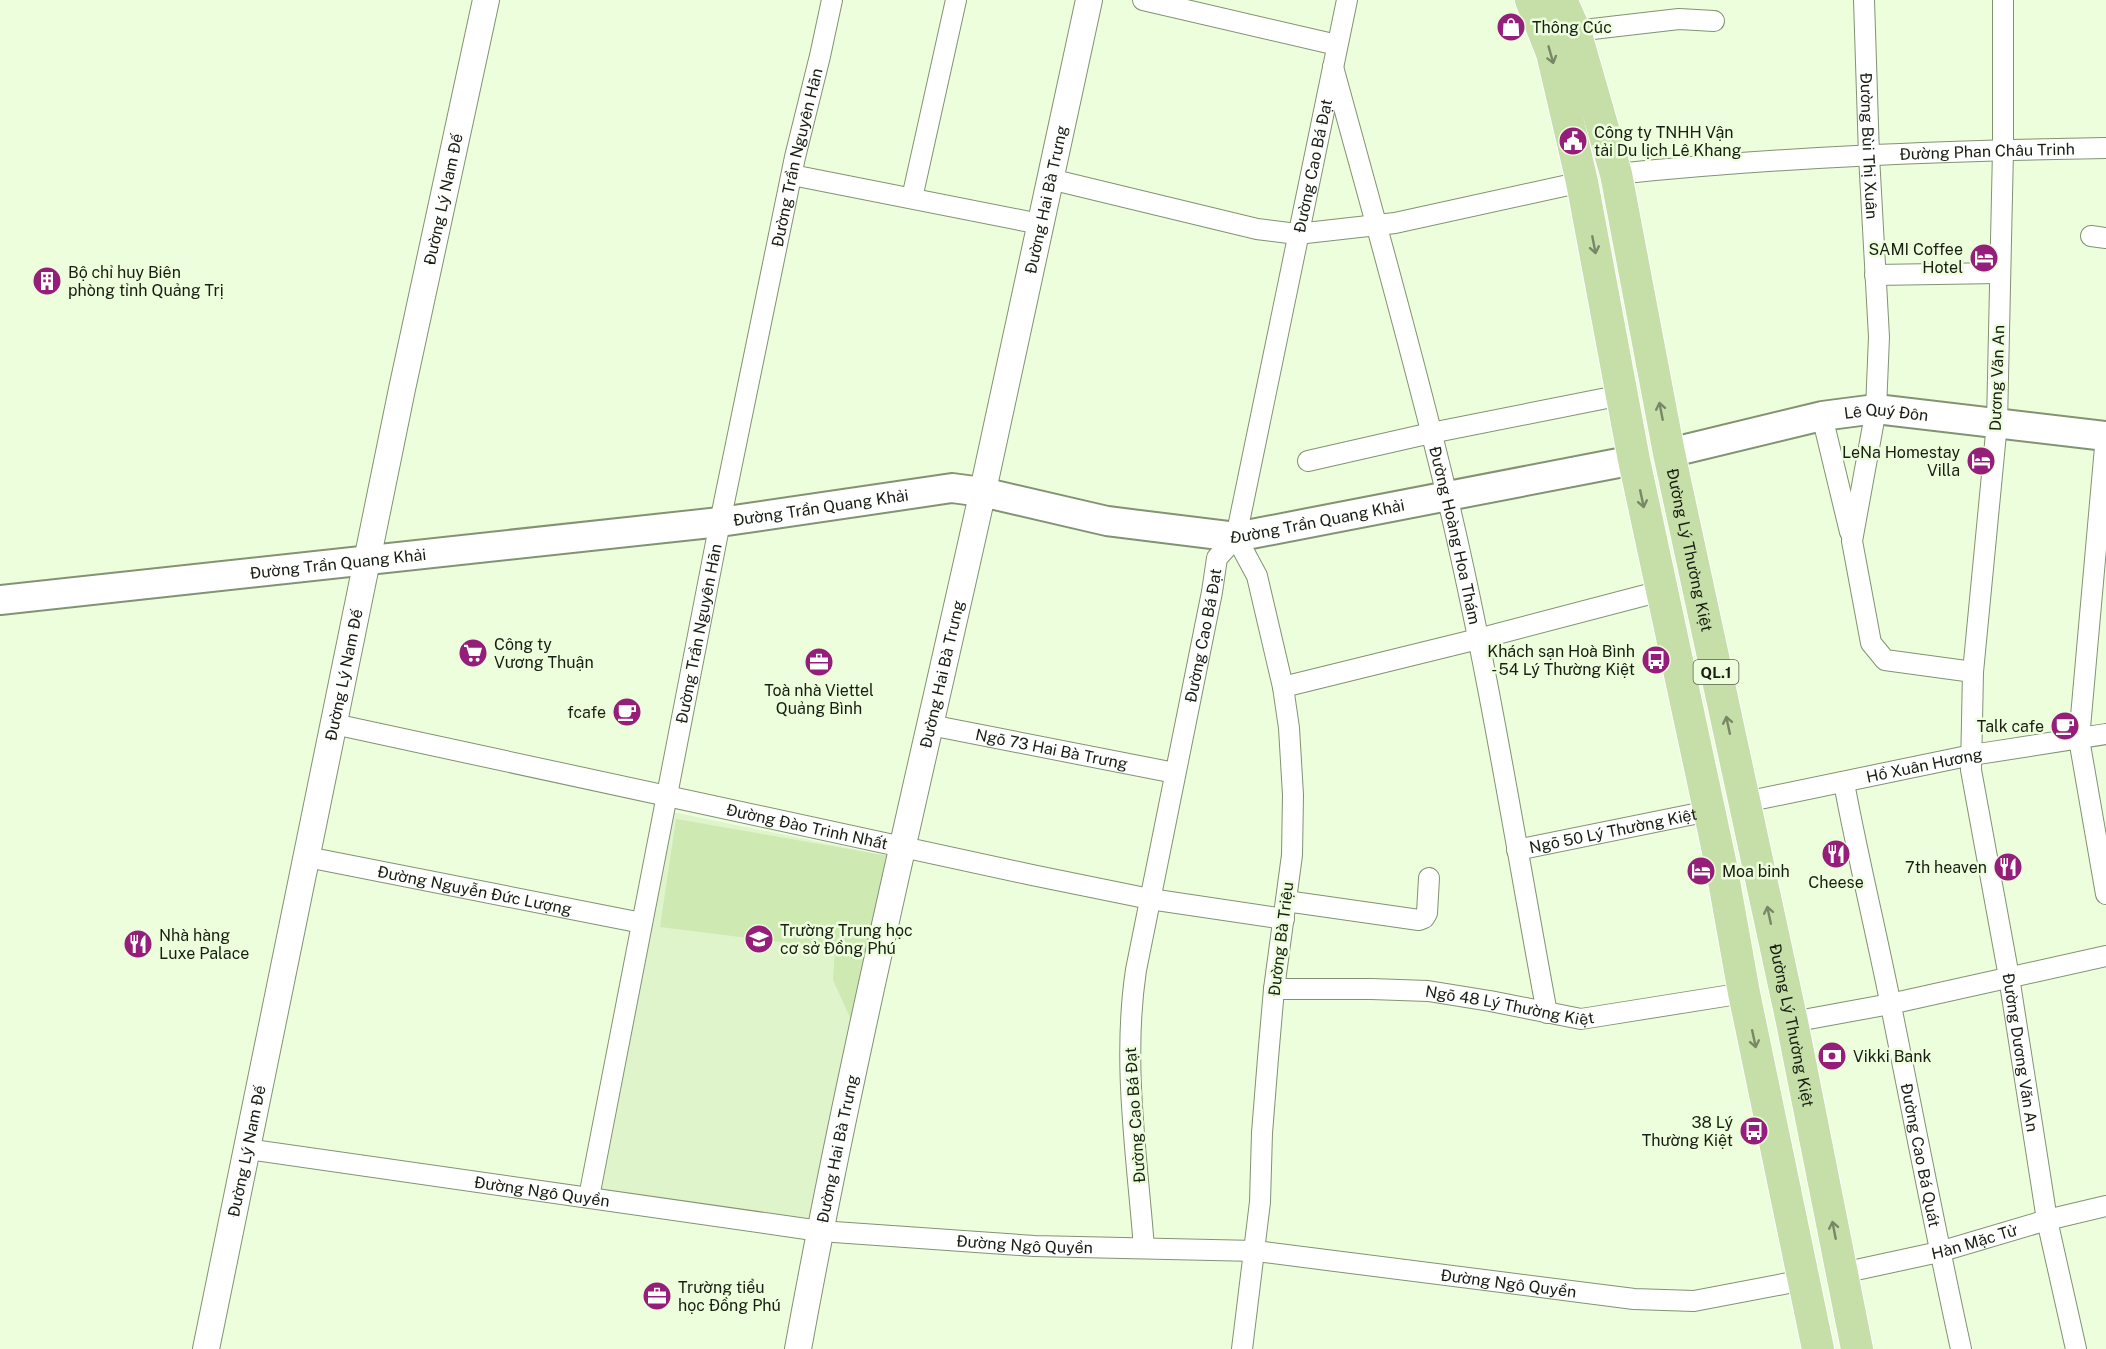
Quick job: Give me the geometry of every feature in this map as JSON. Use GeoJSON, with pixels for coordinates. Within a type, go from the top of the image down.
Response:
{"type":"FeatureCollection","features":[{"type":"Feature","properties":{"kind":"main road","name":"QL.1"},"geometry":{"type":"LineString","coordinates":[[1532,0],[1552,53],[1582,182],[1634,460],[1722,870],[1744,993],[1818,1349]]}},
{"type":"Feature","properties":{"kind":"main road","name":"Đường Lý Thường Kiệt"},"geometry":{"type":"LineString","coordinates":[[1561,0],[1575,31],[1616,174],[1669,453],[1792,1022],[1857,1349]]}},
{"type":"Feature","properties":{"kind":"main road","name":"Lê Quý Đôn"},"geometry":{"type":"LineString","coordinates":[[1669,453],[1822,416],[1876,409],[2106,436]]}},
{"type":"Feature","properties":{"kind":"main road"},"geometry":{"type":"LineString","coordinates":[[1634,460],[1669,453]]}},
{"type":"Feature","properties":{"kind":"main road","name":"Đường Trần Quang Khải"},"geometry":{"type":"LineString","coordinates":[[0,600],[720,522],[952,488],[982,492],[1107,521],[1236,537],[1634,460]]}},
{"type":"Feature","properties":{"kind":"main road"},"geometry":{"type":"LineString","coordinates":[[1709,811],[1745,802]]}},
{"type":"Feature","properties":{"kind":"main road"},"geometry":{"type":"LineString","coordinates":[[1722,870],[1758,862]]}},
{"type":"Feature","properties":{"kind":"main road"},"geometry":{"type":"LineString","coordinates":[[1804,1280],[1842,1273]]}},
{"type":"Feature","properties":{"kind":"street","name":"Đường Lý Nam Đế"},"geometry":{"type":"LineString","coordinates":[[206,1349],[367,561],[486,0]]}},
{"type":"Feature","properties":{"kind":"street","name":"Đường Trần Nguyên Hãn"},"geometry":{"type":"LineString","coordinates":[[589,1197],[720,522],[792,175],[832,0]]}},
{"type":"Feature","properties":{"kind":"street"},"geometry":{"type":"LineString","coordinates":[[912,198],[956,0]]}},
{"type":"Feature","properties":{"kind":"street","name":"Đường Hai Bà Trưng"},"geometry":{"type":"LineString","coordinates":[[798,1349],[820,1231],[902,848],[1089,0]]}},
{"type":"Feature","properties":{"kind":"street"},"geometry":{"type":"LineString","coordinates":[[1143,0],[1337,45]]}},
{"type":"Feature","properties":{"kind":"street","name":"Đường Cao Bá Đạt"},"geometry":{"type":"LineString","coordinates":[[1144,1248],[1129,1059],[1131,1004],[1217,558],[1236,537],[1347,0]]}},
{"type":"Feature","properties":{"kind":"street","name":"Đường Bùi Thị Xuân"},"geometry":{"type":"LineString","coordinates":[[1864,0],[1869,156],[1879,337],[1876,409],[1852,541],[1871,644],[1885,660],[1973,672]]}},
{"type":"Feature","properties":{"kind":"street","name":"Dương Văn An"},"geometry":{"type":"LineString","coordinates":[[1972,755],[1973,672],[1997,423],[2003,150],[2003,0]]}},
{"type":"Feature","properties":{"kind":"street"},"geometry":{"type":"LineString","coordinates":[[1575,31],[1678,19],[1714,21]]}},
{"type":"Feature","properties":{"kind":"street","name":"Đường Hoàng Hoa Thám"},"geometry":{"type":"LineString","coordinates":[[1333,65],[1447,496],[1478,639],[1547,1013]]}},
{"type":"Feature","properties":{"kind":"street","name":"Đường Phan Châu Trinh"},"geometry":{"type":"LineString","coordinates":[[1616,174],[1714,164],[2003,150],[2106,148]]}},
{"type":"Feature","properties":{"kind":"street"},"geometry":{"type":"LineString","coordinates":[[792,175],[1040,224]]}},
{"type":"Feature","properties":{"kind":"street"},"geometry":{"type":"LineString","coordinates":[[1050,179],[1257,229],[1298,234],[1377,225],[1582,182]]}},
{"type":"Feature","properties":{"kind":"street"},"geometry":{"type":"LineString","coordinates":[[1875,274],[2000,273]]}},
{"type":"Feature","properties":{"kind":"street"},"geometry":{"type":"LineString","coordinates":[[1308,461],[1431,433],[1622,395]]}},
{"type":"Feature","properties":{"kind":"street"},"geometry":{"type":"LineString","coordinates":[[1822,416],[1852,541]]}},
{"type":"Feature","properties":{"kind":"street"},"geometry":{"type":"LineString","coordinates":[[2106,436],[2079,739],[2106,894]]}},
{"type":"Feature","properties":{"kind":"street","name":"Đường Bà Triệu"},"geometry":{"type":"LineString","coordinates":[[1236,537],[1257,576],[1282,687],[1289,728],[1293,795],[1292,855],[1274,989],[1262,1133],[1256,1251],[1242,1349]]}},
{"type":"Feature","properties":{"kind":"street"},"geometry":{"type":"LineString","coordinates":[[1282,687],[1661,591]]}},
{"type":"Feature","properties":{"kind":"street","name":"Đường Đào Trinh Nhất"},"geometry":{"type":"LineString","coordinates":[[334,724],[902,848],[1150,899],[1419,920],[1427,913],[1429,878]]}},
{"type":"Feature","properties":{"kind":"street","name":"Ngõ 73 Hai Bà Trưng"},"geometry":{"type":"LineString","coordinates":[[930,725],[1175,774]]}},
{"type":"Feature","properties":{"kind":"street","name":"Hồ Xuân Hương"},"geometry":{"type":"LineString","coordinates":[[1745,802],[1972,755],[2106,734]]}},
{"type":"Feature","properties":{"kind":"street","name":"Đường Dương Văn An"},"geometry":{"type":"LineString","coordinates":[[1972,755],[1971,770],[1974,790],[2009,977],[2047,1220],[2076,1349]]}},
{"type":"Feature","properties":{"kind":"street","name":"Đường Cao Bá Quát"},"geometry":{"type":"LineString","coordinates":[[1844,783],[1860,873],[1890,1004],[1961,1349]]}},
{"type":"Feature","properties":{"kind":"street","name":"Ngõ 50 Lý Thường Kiệt"},"geometry":{"type":"LineString","coordinates":[[1517,850],[1709,811]]}},
{"type":"Feature","properties":{"kind":"street","name":"Đường Nguyễn Đức Lượng"},"geometry":{"type":"LineString","coordinates":[[307,857],[642,923]]}},
{"type":"Feature","properties":{"kind":"street"},"geometry":{"type":"LineString","coordinates":[[1792,1022],[1890,1004],[2106,956]]}},
{"type":"Feature","properties":{"kind":"street","name":"Ngõ 48 Lý Thường Kiệt"},"geometry":{"type":"LineString","coordinates":[[1274,989],[1371,989],[1428,992],[1490,1001],[1581,1019],[1744,993]]}},
{"type":"Feature","properties":{"kind":"street","name":"Đường Ngô Quyền"},"geometry":{"type":"LineString","coordinates":[[247,1149],[820,1231],[1034,1246],[1256,1251],[1634,1299],[1694,1301],[1804,1280]]}},
{"type":"Feature","properties":{"kind":"street","name":"Hàn Mặc Tử"},"geometry":{"type":"LineString","coordinates":[[1842,1273],[1940,1252],[2047,1220],[2106,1206]]}},
{"type":"Feature","properties":{"kind":"shaded area","name":"Trường Trung học cơ sở Đồng Phú"},"geometry":{"type":"Polygon","coordinates":[[[672,812],[889,856],[809,1221],[598,1190],[672,812]]]}},
{"type":"Feature","properties":{"kind":"shaded area"},"geometry":{"type":"Polygon","coordinates":[[[676,819],[889,856],[852,1022],[833,980],[835,949],[660,927],[676,819]]]}},
{"type":"Feature","properties":{"kind":"place","name":"Thông Cúc"},"geometry":{"type":"Point","coordinates":[1511,27]}},
{"type":"Feature","properties":{"kind":"place","name":"Công ty TNHH Vận tải Du lịch Lê Khang"},"geometry":{"type":"Point","coordinates":[1573,141]}},
{"type":"Feature","properties":{"kind":"place","name":"SAMI Coffee Hotel"},"geometry":{"type":"Point","coordinates":[1984,258]}},
{"type":"Feature","properties":{"kind":"place","name":"Bộ chỉ huy Biên phòng tỉnh Quảng Trị"},"geometry":{"type":"Point","coordinates":[47,281]}},
{"type":"Feature","properties":{"kind":"place","name":"LeNa Homestay Villa"},"geometry":{"type":"Point","coordinates":[1981,461]}},
{"type":"Feature","properties":{"kind":"place","name":"Công ty Vương Thuận"},"geometry":{"type":"Point","coordinates":[473,653]}},
{"type":"Feature","properties":{"kind":"place","name":"Khách sạn Hoà Bình - 54 Lý Thường Kiệt"},"geometry":{"type":"Point","coordinates":[1656,660]}},
{"type":"Feature","properties":{"kind":"place","name":"Toà nhà Viettel Quảng Bình"},"geometry":{"type":"Point","coordinates":[819,662]}},
{"type":"Feature","properties":{"kind":"place","name":"fcafe"},"geometry":{"type":"Point","coordinates":[627,712]}},
{"type":"Feature","properties":{"kind":"place","name":"Talk cafe"},"geometry":{"type":"Point","coordinates":[2065,726]}},
{"type":"Feature","properties":{"kind":"place","name":"Cheese"},"geometry":{"type":"Point","coordinates":[1836,854]}},
{"type":"Feature","properties":{"kind":"place","name":"7th heaven"},"geometry":{"type":"Point","coordinates":[2008,867]}},
{"type":"Feature","properties":{"kind":"place","name":"Moa binh"},"geometry":{"type":"Point","coordinates":[1701,871]}},
{"type":"Feature","properties":{"kind":"place","name":"Trường Trung học cơ sở Đồng Phú"},"geometry":{"type":"Point","coordinates":[759,939]}},
{"type":"Feature","properties":{"kind":"place","name":"Nhà hàng Luxe Palace"},"geometry":{"type":"Point","coordinates":[138,944]}},
{"type":"Feature","properties":{"kind":"place","name":"Vikki Bank"},"geometry":{"type":"Point","coordinates":[1832,1056]}},
{"type":"Feature","properties":{"kind":"place","name":"38 Lý Thường Kiệt"},"geometry":{"type":"Point","coordinates":[1754,1131]}},
{"type":"Feature","properties":{"kind":"place","name":"Trường tiểu học Đồng Phú"},"geometry":{"type":"Point","coordinates":[657,1296]}}]}
